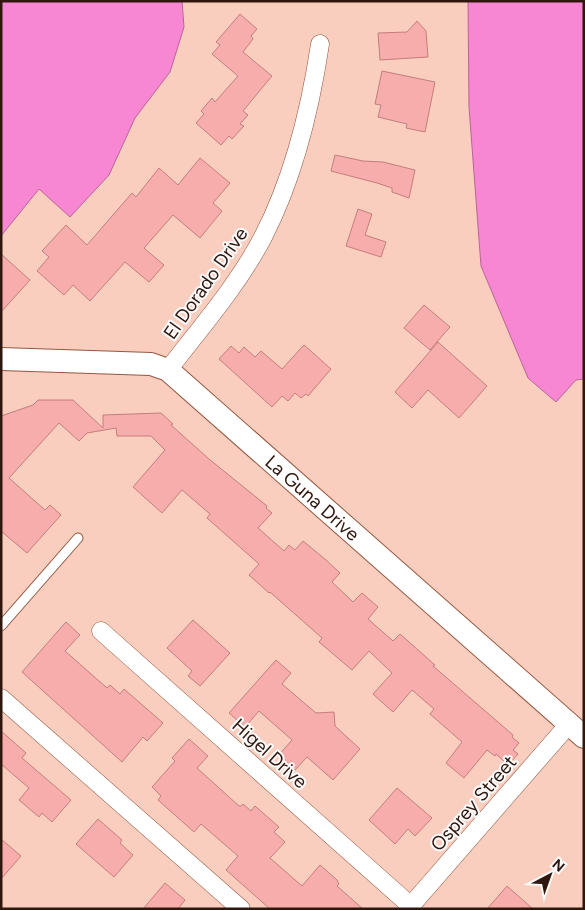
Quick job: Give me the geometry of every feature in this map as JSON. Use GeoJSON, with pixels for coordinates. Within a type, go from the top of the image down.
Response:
{"type":"FeatureCollection","features":[{"type":"Feature","properties":{"kind":"street","name":"El Dorado Drive"},"geometry":{"type":"LineString","coordinates":[[168,370],[240,275],[274,215],[294,165],[304,129],[320,44]]}},
{"type":"Feature","properties":{"kind":"street","name":"La Guna Drive"},"geometry":{"type":"LineString","coordinates":[[1,359],[151,364],[168,370],[576,730]]}},
{"type":"Feature","properties":{"kind":"street","name":"Higel Drive"},"geometry":{"type":"LineString","coordinates":[[101,631],[410,907]]}},
{"type":"Feature","properties":{"kind":"street"},"geometry":{"type":"LineString","coordinates":[[1,698],[241,909]]}},
{"type":"Feature","properties":{"kind":"street","name":"Osprey Street"},"geometry":{"type":"LineString","coordinates":[[410,907],[576,730]]}},
{"type":"Feature","properties":{"kind":"lane"},"geometry":{"type":"LineString","coordinates":[[1,626],[78,538]]}},
{"type":"Feature","properties":{"kind":"shaded area"},"geometry":{"type":"Polygon","coordinates":[[[1,1],[182,1],[184,27],[170,72],[135,118],[109,175],[70,217],[39,189],[1,236],[1,1]]]}},
{"type":"Feature","properties":{"kind":"shaded area"},"geometry":{"type":"Polygon","coordinates":[[[468,1],[584,1],[584,379],[576,380],[556,402],[528,378],[481,266],[469,107],[468,1]]]}},
{"type":"Feature","properties":{"kind":"building"},"geometry":{"type":"Polygon","coordinates":[[[240,14],[257,29],[251,36],[253,39],[243,52],[272,76],[243,111],[248,115],[240,124],[244,126],[232,139],[229,136],[221,145],[196,123],[204,114],[201,111],[212,98],[215,102],[238,76],[212,54],[220,45],[216,42],[240,14]]]}},
{"type":"Feature","properties":{"kind":"building"},"geometry":{"type":"Polygon","coordinates":[[[417,21],[426,31],[428,57],[380,60],[378,33],[407,32],[417,21]]]}},
{"type":"Feature","properties":{"kind":"building"},"geometry":{"type":"Polygon","coordinates":[[[382,71],[435,82],[425,132],[406,128],[407,124],[378,117],[381,105],[375,104],[382,71]]]}},
{"type":"Feature","properties":{"kind":"building"},"geometry":{"type":"Polygon","coordinates":[[[335,155],[363,161],[383,162],[415,170],[409,198],[392,192],[392,188],[331,171],[335,155]]]}},
{"type":"Feature","properties":{"kind":"building"},"geometry":{"type":"Polygon","coordinates":[[[200,158],[230,183],[213,203],[222,211],[200,238],[173,215],[144,248],[164,265],[149,282],[125,262],[90,301],[73,285],[64,295],[37,271],[49,257],[42,251],[66,225],[87,245],[132,193],[136,197],[159,168],[178,185],[200,158]]]}},
{"type":"Feature","properties":{"kind":"building"},"geometry":{"type":"Polygon","coordinates":[[[358,209],[372,214],[365,235],[386,242],[381,257],[346,246],[358,209]]]}},
{"type":"Feature","properties":{"kind":"building"},"geometry":{"type":"Polygon","coordinates":[[[1,254],[30,280],[1,312],[1,254]]]}},
{"type":"Feature","properties":{"kind":"building"},"geometry":{"type":"Polygon","coordinates":[[[424,305],[450,327],[430,350],[404,328],[424,305]]]}},
{"type":"Feature","properties":{"kind":"building"},"geometry":{"type":"Polygon","coordinates":[[[438,342],[487,386],[459,418],[428,390],[412,408],[395,392],[438,342]]]}},
{"type":"Feature","properties":{"kind":"building"},"geometry":{"type":"Polygon","coordinates":[[[304,345],[331,369],[308,396],[306,394],[301,398],[295,393],[288,401],[282,396],[272,407],[219,359],[231,346],[239,353],[244,347],[255,357],[261,351],[282,369],[304,345]]]}},
{"type":"Feature","properties":{"kind":"building"},"geometry":{"type":"Polygon","coordinates":[[[38,400],[73,400],[103,428],[103,415],[161,413],[173,424],[171,425],[209,459],[267,506],[266,508],[272,513],[258,528],[284,551],[289,545],[295,550],[303,541],[326,560],[340,573],[332,582],[353,602],[362,593],[378,607],[368,619],[393,641],[400,634],[435,665],[433,666],[513,735],[512,737],[519,743],[513,750],[518,754],[508,765],[496,754],[495,756],[487,750],[464,778],[446,763],[462,742],[430,714],[434,709],[412,690],[393,712],[373,694],[392,673],[369,651],[352,670],[319,642],[322,638],[249,575],[259,564],[207,518],[210,514],[182,490],[162,513],[133,487],[165,450],[151,436],[117,436],[116,428],[87,433],[79,441],[59,423],[9,478],[45,510],[50,505],[61,515],[27,553],[1,531],[1,416],[33,405],[38,400]]]}},
{"type":"Feature","properties":{"kind":"building"},"geometry":{"type":"Polygon","coordinates":[[[193,620],[230,653],[200,686],[188,676],[192,671],[167,648],[193,620]]]}},
{"type":"Feature","properties":{"kind":"building"},"geometry":{"type":"Polygon","coordinates":[[[66,622],[80,635],[65,651],[107,688],[110,685],[120,694],[124,689],[163,723],[147,741],[143,737],[122,762],[22,672],[66,622]]]}},
{"type":"Feature","properties":{"kind":"building"},"geometry":{"type":"Polygon","coordinates":[[[276,660],[291,673],[282,684],[316,713],[334,712],[335,726],[360,749],[333,780],[307,757],[295,770],[279,755],[292,740],[259,711],[245,727],[229,713],[276,660]]]}},
{"type":"Feature","properties":{"kind":"building"},"geometry":{"type":"Polygon","coordinates":[[[1,731],[26,753],[22,758],[71,800],[52,822],[42,813],[39,817],[19,800],[29,788],[1,764],[1,731]]]}},
{"type":"Feature","properties":{"kind":"building"},"geometry":{"type":"Polygon","coordinates":[[[189,739],[208,756],[197,768],[239,806],[243,804],[251,811],[255,806],[279,827],[274,832],[285,842],[270,858],[302,886],[320,865],[337,880],[339,884],[337,886],[363,909],[270,909],[226,870],[238,856],[201,824],[194,832],[158,800],[161,796],[152,787],[175,761],[172,758],[189,739]]]}},
{"type":"Feature","properties":{"kind":"building"},"geometry":{"type":"Polygon","coordinates":[[[397,788],[432,818],[415,836],[408,829],[395,844],[369,820],[397,788]]]}},
{"type":"Feature","properties":{"kind":"building"},"geometry":{"type":"Polygon","coordinates":[[[98,819],[122,840],[120,843],[133,855],[114,877],[76,844],[98,819]]]}},
{"type":"Feature","properties":{"kind":"building"},"geometry":{"type":"Polygon","coordinates":[[[1,839],[21,856],[1,879],[1,839]]]}},
{"type":"Feature","properties":{"kind":"building"},"geometry":{"type":"Polygon","coordinates":[[[165,883],[185,900],[178,909],[143,909],[165,883]]]}},
{"type":"Feature","properties":{"kind":"building"},"geometry":{"type":"Polygon","coordinates":[[[507,886],[533,909],[487,909],[507,886]]]}}]}
